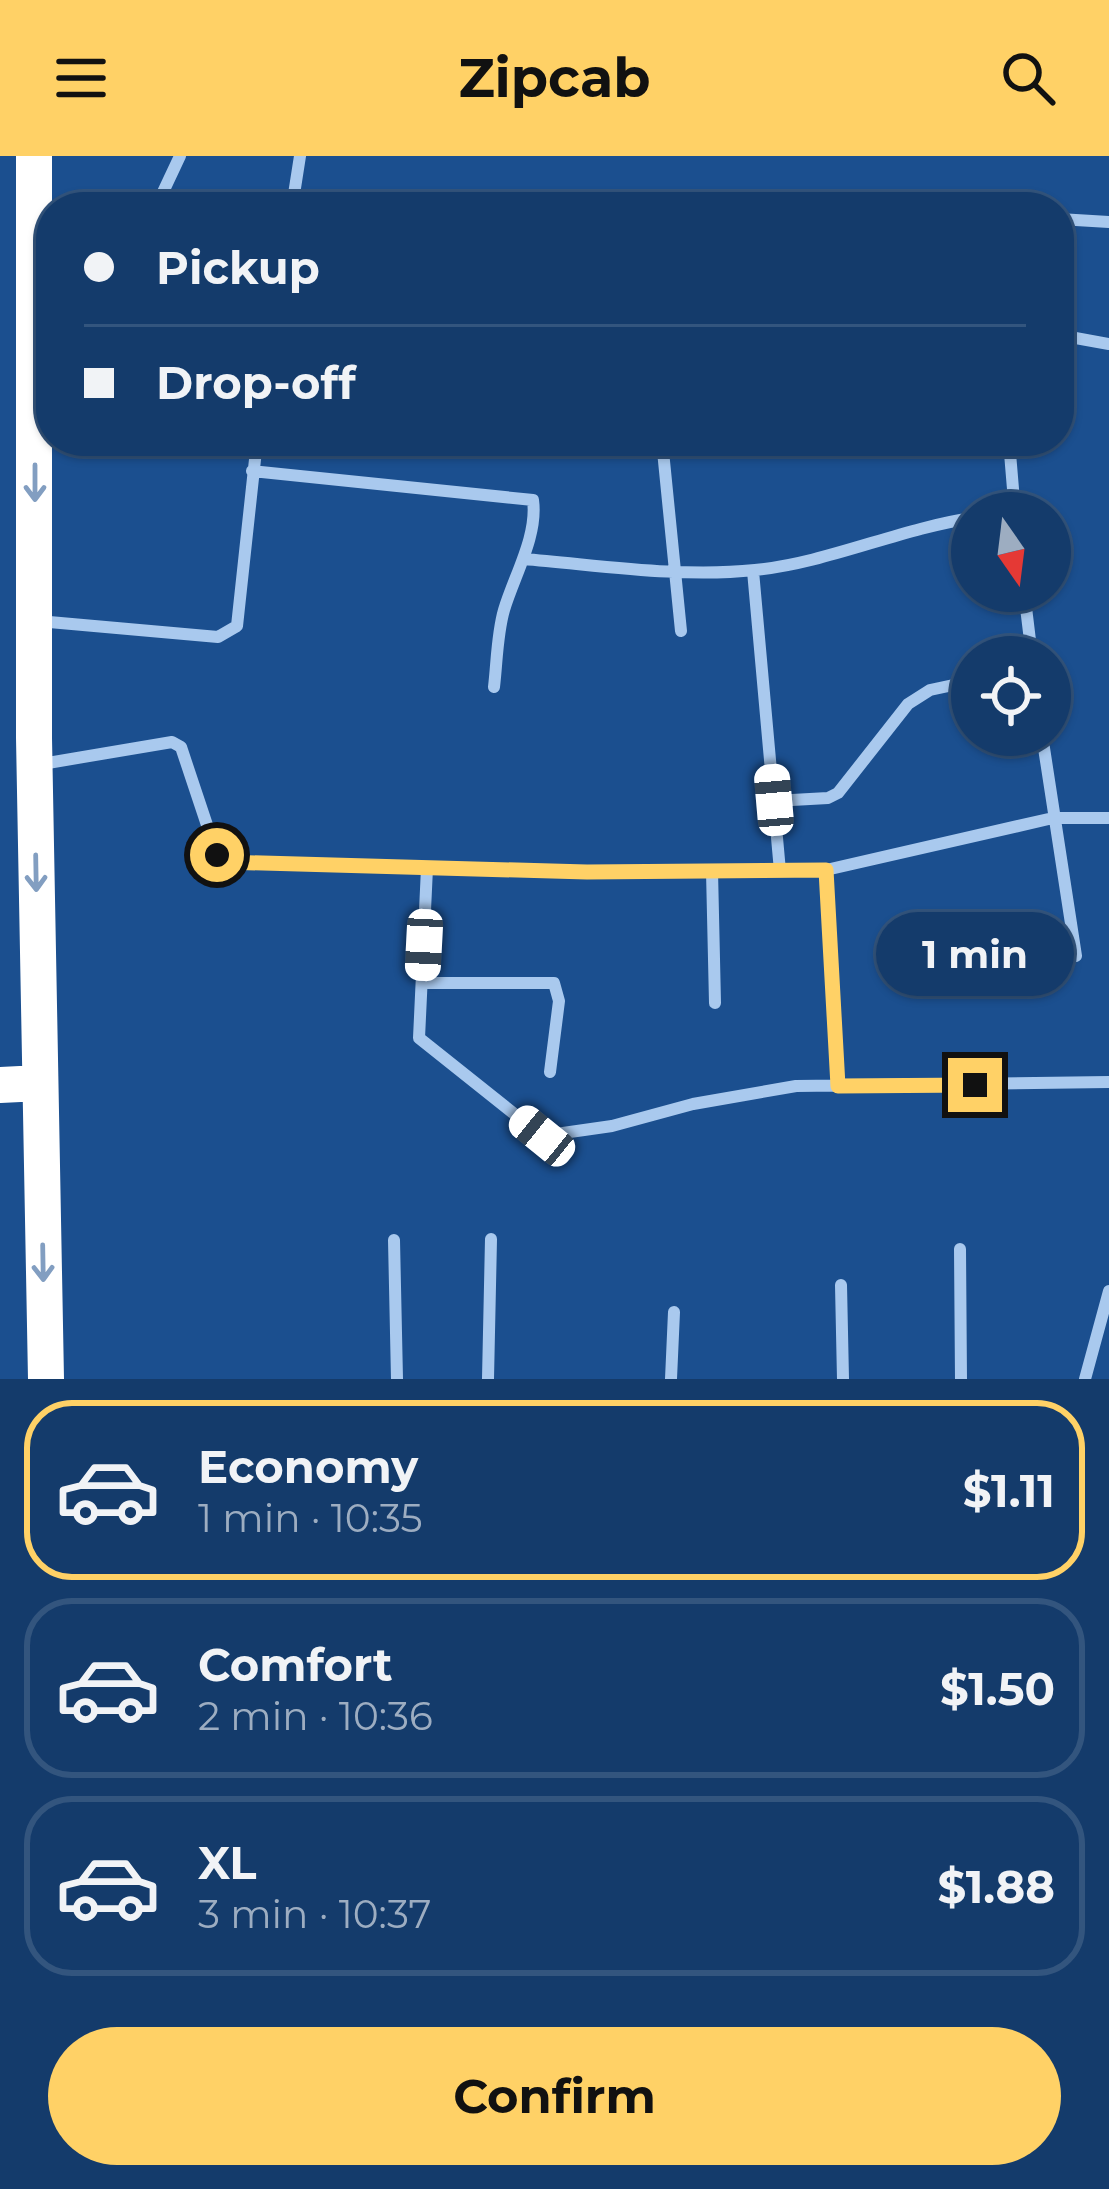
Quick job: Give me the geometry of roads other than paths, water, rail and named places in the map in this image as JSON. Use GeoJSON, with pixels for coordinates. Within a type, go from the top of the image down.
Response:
{"type":"FeatureCollection","features":[{"type":"Feature","properties":{"kind":"highway"},"geometry":{"type":"LineString","coordinates":[[34,156],[36,199]]}},
{"type":"Feature","properties":{"kind":"highway"},"geometry":{"type":"LineString","coordinates":[[41,456],[35,765],[46,1379]]}},
{"type":"Feature","properties":{"kind":"highway"},"geometry":{"type":"LineString","coordinates":[[0,1085],[40,1083]]}},
{"type":"Feature","properties":{"kind":"street"},"geometry":{"type":"LineString","coordinates":[[163,192],[180,156]]}},
{"type":"Feature","properties":{"kind":"street"},"geometry":{"type":"LineString","coordinates":[[294,192],[300,156]]}},
{"type":"Feature","properties":{"kind":"street"},"geometry":{"type":"LineString","coordinates":[[1074,220],[1109,222]]}},
{"type":"Feature","properties":{"kind":"street"},"geometry":{"type":"LineString","coordinates":[[1074,338],[1109,344]]}},
{"type":"Feature","properties":{"kind":"street"},"geometry":{"type":"LineString","coordinates":[[35,621],[218,637],[232,632],[254,456]]}},
{"type":"Feature","properties":{"kind":"street"},"geometry":{"type":"LineString","coordinates":[[663,456],[681,631]]}},
{"type":"Feature","properties":{"kind":"street"},"geometry":{"type":"LineString","coordinates":[[1010,456],[1012,492]]}},
{"type":"Feature","properties":{"kind":"street"},"geometry":{"type":"LineString","coordinates":[[252,471],[533,500],[523,559],[502,614],[494,687]]}},
{"type":"Feature","properties":{"kind":"street"},"geometry":{"type":"LineString","coordinates":[[523,559],[673,571],[753,571],[951,521]]}},
{"type":"Feature","properties":{"kind":"street"},"geometry":{"type":"LineString","coordinates":[[753,571],[780,871]]}},
{"type":"Feature","properties":{"kind":"street"},"geometry":{"type":"LineString","coordinates":[[774,800],[838,793],[908,704],[929,690],[951,685]]}},
{"type":"Feature","properties":{"kind":"street"},"geometry":{"type":"LineString","coordinates":[[35,765],[172,742],[181,747],[217,855],[224,862],[826,870],[1053,818],[1109,818]]}},
{"type":"Feature","properties":{"kind":"street"},"geometry":{"type":"LineString","coordinates":[[1045,756],[1076,956]]}},
{"type":"Feature","properties":{"kind":"street"},"geometry":{"type":"LineString","coordinates":[[427,868],[419,1038],[542,1136],[612,1126],[693,1104],[796,1086],[1109,1082]]}},
{"type":"Feature","properties":{"kind":"street"},"geometry":{"type":"LineString","coordinates":[[826,870],[838,1086]]}},
{"type":"Feature","properties":{"kind":"street"},"geometry":{"type":"LineString","coordinates":[[712,872],[715,1003]]}},
{"type":"Feature","properties":{"kind":"street"},"geometry":{"type":"LineString","coordinates":[[422,983],[554,983],[559,1001],[550,1072]]}},
{"type":"Feature","properties":{"kind":"street"},"geometry":{"type":"LineString","coordinates":[[488,1379],[491,1239]]}},
{"type":"Feature","properties":{"kind":"street"},"geometry":{"type":"LineString","coordinates":[[394,1240],[398,1379]]}},
{"type":"Feature","properties":{"kind":"street"},"geometry":{"type":"LineString","coordinates":[[961,1249],[961,1379]]}},
{"type":"Feature","properties":{"kind":"street"},"geometry":{"type":"LineString","coordinates":[[841,1285],[843,1379]]}},
{"type":"Feature","properties":{"kind":"street"},"geometry":{"type":"LineString","coordinates":[[1085,1379],[1109,1291]]}},
{"type":"Feature","properties":{"kind":"street"},"geometry":{"type":"LineString","coordinates":[[671,1379],[674,1312]]}}]}
